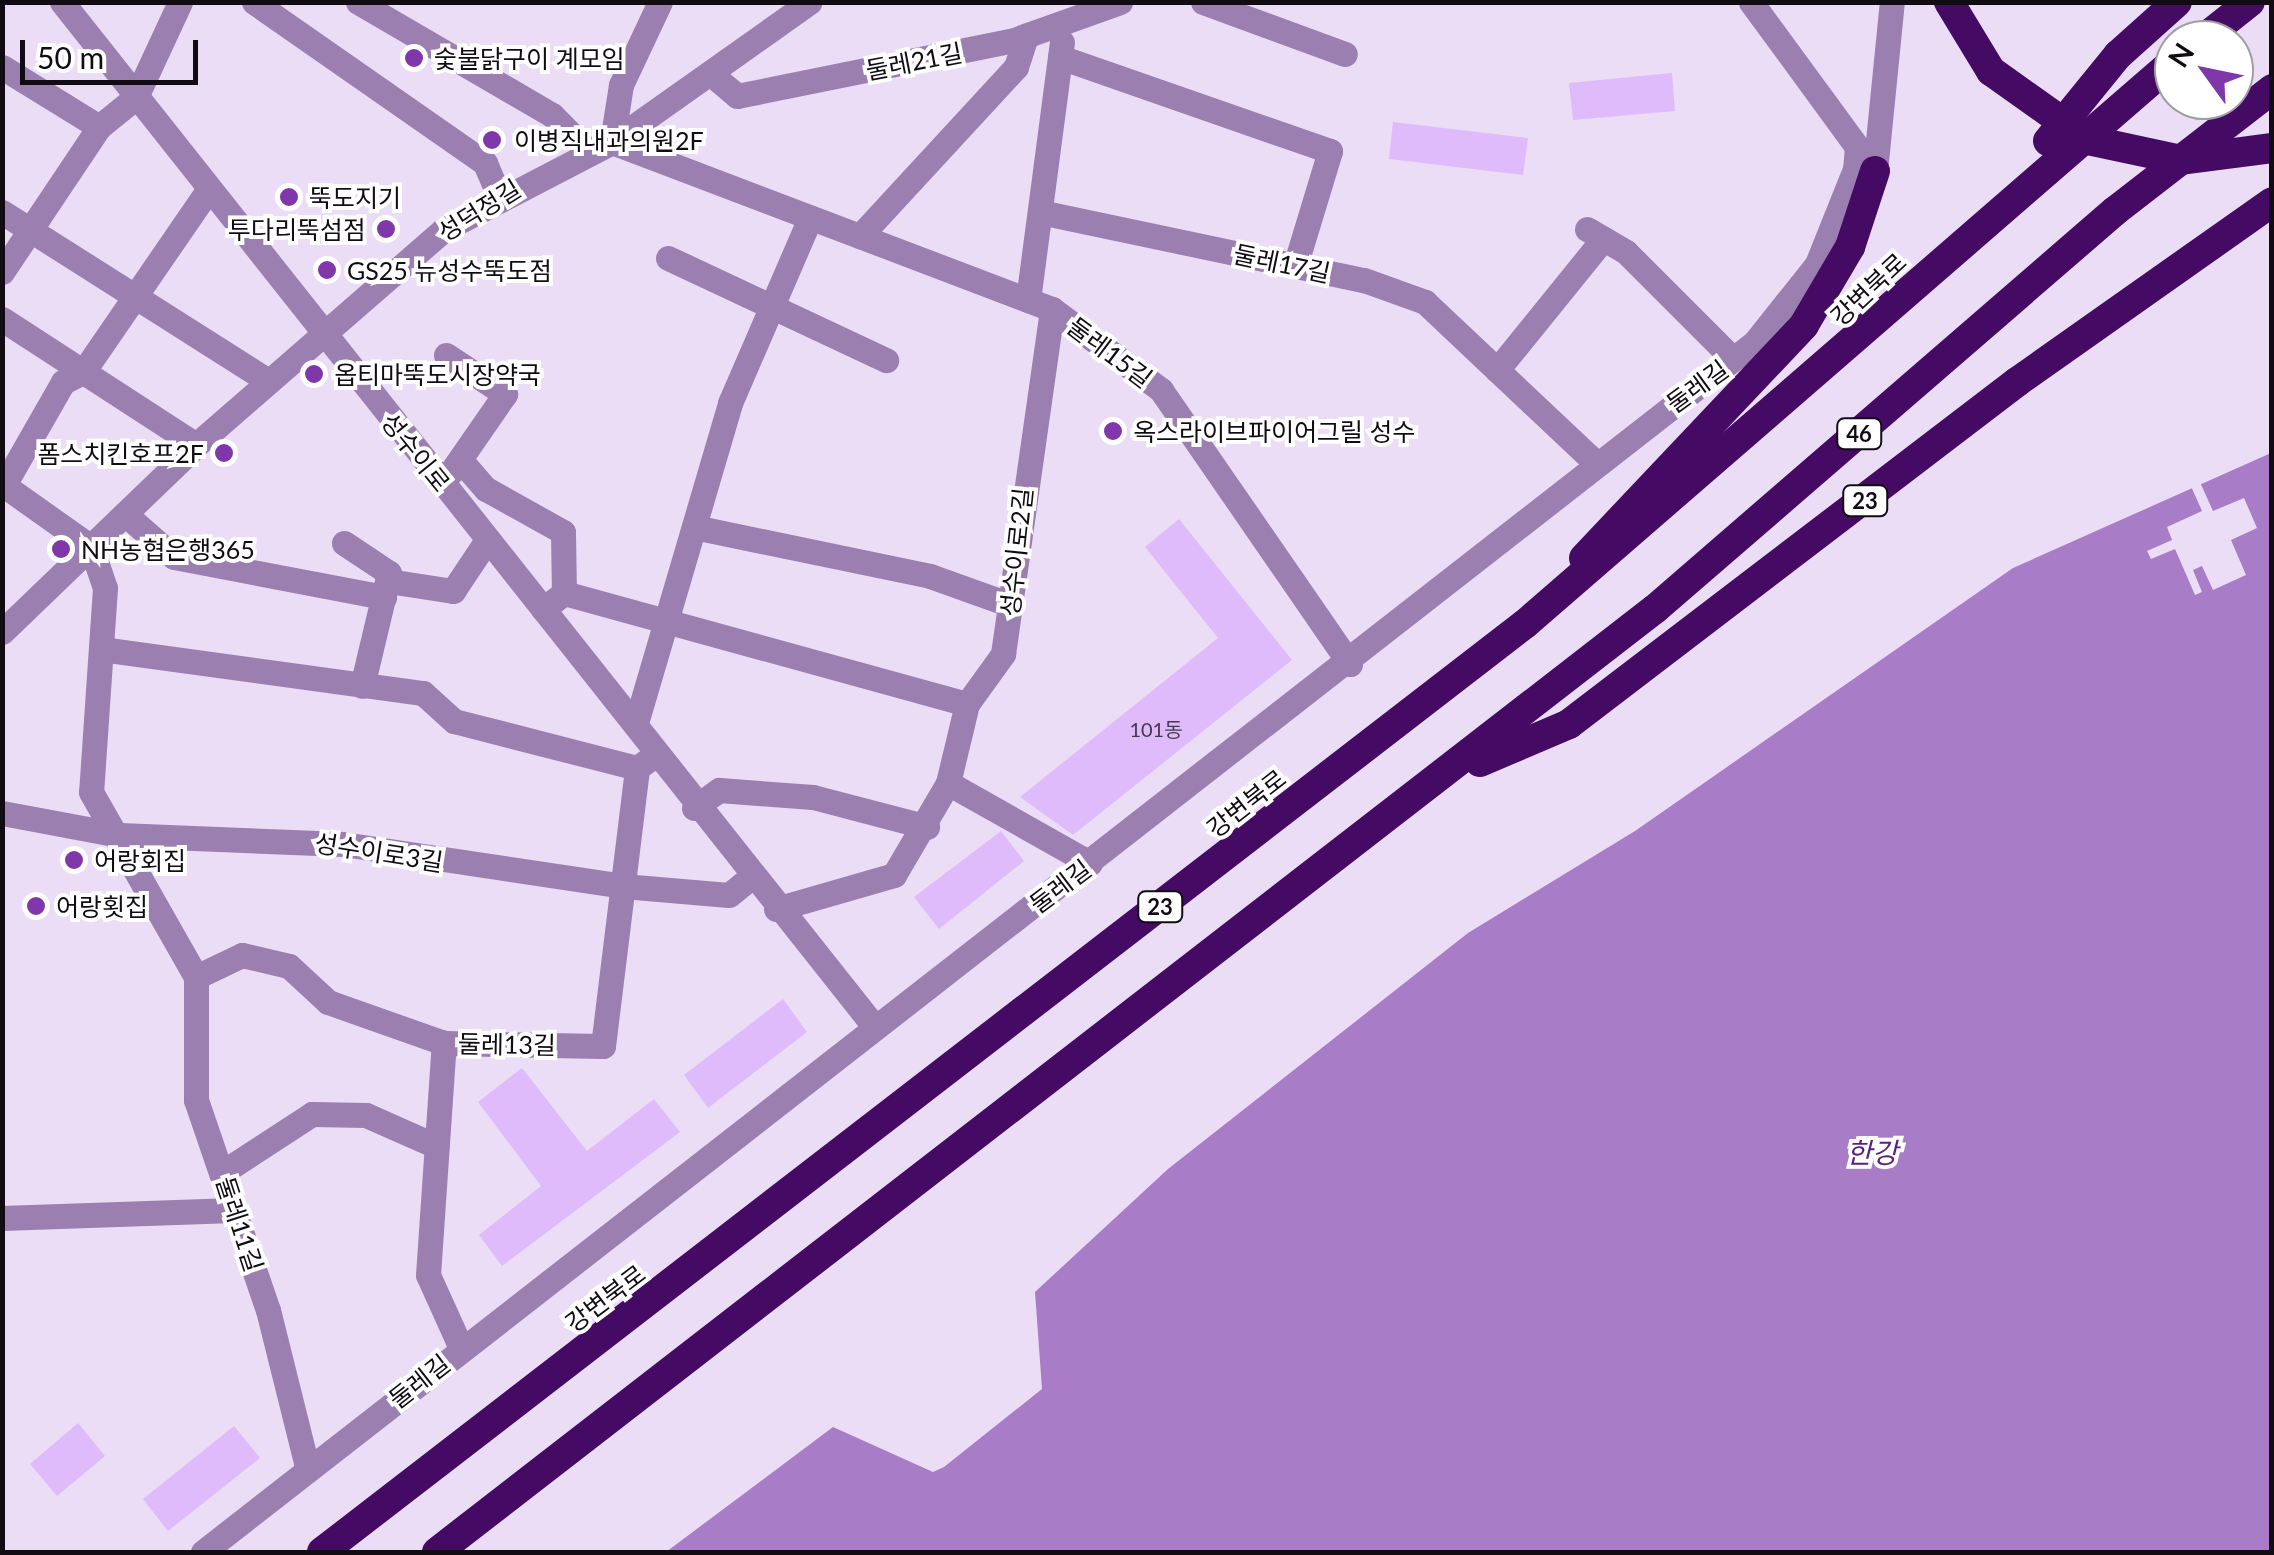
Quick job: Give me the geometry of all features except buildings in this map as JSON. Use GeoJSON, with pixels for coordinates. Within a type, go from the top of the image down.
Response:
{"type":"FeatureCollection","features":[{"type":"Feature","properties":{"kind":"highway"},"geometry":{"type":"LineString","coordinates":[[1949,2],[1991,72],[2048,120],[2127,154],[2228,159],[2272,148]]}},
{"type":"Feature","properties":{"kind":"highway","name":"23"},"geometry":{"type":"LineString","coordinates":[[1974,233],[2118,55],[2177,2]]}},
{"type":"Feature","properties":{"kind":"highway"},"geometry":{"type":"LineString","coordinates":[[2227,20],[2250,2]]}},
{"type":"Feature","properties":{"kind":"highway","name":"강변북로"},"geometry":{"type":"LineString","coordinates":[[322,1552],[1525,624],[2154,78]]}},
{"type":"Feature","properties":{"kind":"highway","name":"46"},"geometry":{"type":"LineString","coordinates":[[1444,776],[1740,539],[2114,210],[2272,89]]}},
{"type":"Feature","properties":{"kind":"highway"},"geometry":{"type":"LineString","coordinates":[[1525,624],[1804,325],[1850,247],[1865,170]]}},
{"type":"Feature","properties":{"kind":"highway","name":"23"},"geometry":{"type":"LineString","coordinates":[[437,1552],[1444,776],[1569,724],[2017,382],[2272,202]]}},
{"type":"Feature","properties":{"kind":"street","name":"성수이로"},"geometry":{"type":"LineString","coordinates":[[62,2],[319,332],[636,723],[644,762],[694,808],[874,1026]]}},
{"type":"Feature","properties":{"kind":"street"},"geometry":{"type":"LineString","coordinates":[[2,272],[99,127],[136,97],[180,2]]}},
{"type":"Feature","properties":{"kind":"street"},"geometry":{"type":"LineString","coordinates":[[254,2],[486,162],[499,196]]}},
{"type":"Feature","properties":{"kind":"street"},"geometry":{"type":"LineString","coordinates":[[360,3],[600,147],[622,85],[660,2]]}},
{"type":"Feature","properties":{"kind":"street","name":"성덕정길"},"geometry":{"type":"LineString","coordinates":[[6,624],[319,332],[443,230],[499,196],[600,147],[810,2]]}},
{"type":"Feature","properties":{"kind":"street","name":"둘레21길"},"geometry":{"type":"LineString","coordinates":[[711,74],[738,96],[1026,36],[1068,12],[1120,2]]}},
{"type":"Feature","properties":{"kind":"street"},"geometry":{"type":"LineString","coordinates":[[1204,2],[1345,54]]}},
{"type":"Feature","properties":{"kind":"street"},"geometry":{"type":"LineString","coordinates":[[1751,2],[1857,147],[1865,170]]}},
{"type":"Feature","properties":{"kind":"street","name":"둘레길"},"geometry":{"type":"LineString","coordinates":[[204,1552],[874,1026],[1350,664],[1594,461],[1778,321],[1817,264],[1865,170],[1892,2]]}},
{"type":"Feature","properties":{"kind":"street","name":"성수이로2길"},"geometry":{"type":"LineString","coordinates":[[776,909],[894,875],[926,827],[948,783],[967,704],[1003,654],[1012,605],[1040,305],[1040,212],[1068,12]]}},
{"type":"Feature","properties":{"kind":"street"},"geometry":{"type":"LineString","coordinates":[[860,236],[1016,67],[1026,36]]}},
{"type":"Feature","properties":{"kind":"street"},"geometry":{"type":"LineString","coordinates":[[1060,57],[1330,151],[1295,266]]}},
{"type":"Feature","properties":{"kind":"street"},"geometry":{"type":"LineString","coordinates":[[2,67],[99,127]]}},
{"type":"Feature","properties":{"kind":"street","name":"둘레15길"},"geometry":{"type":"LineString","coordinates":[[600,147],[810,218],[1040,305],[1161,390],[1350,664]]}},
{"type":"Feature","properties":{"kind":"street"},"geometry":{"type":"LineString","coordinates":[[91,547],[3,484],[63,382],[83,372],[208,190]]}},
{"type":"Feature","properties":{"kind":"street"},"geometry":{"type":"LineString","coordinates":[[2,212],[267,380]]}},
{"type":"Feature","properties":{"kind":"street","name":"둘레17길"},"geometry":{"type":"LineString","coordinates":[[1040,212],[1295,266],[1425,302],[1594,461]]}},
{"type":"Feature","properties":{"kind":"street"},"geometry":{"type":"LineString","coordinates":[[636,723],[730,404],[810,218]]}},
{"type":"Feature","properties":{"kind":"street"},"geometry":{"type":"LineString","coordinates":[[1497,370],[1595,234],[1733,359]]}},
{"type":"Feature","properties":{"kind":"street"},"geometry":{"type":"LineString","coordinates":[[668,258],[886,360]]}},
{"type":"Feature","properties":{"kind":"street"},"geometry":{"type":"LineString","coordinates":[[2,320],[196,445]]}},
{"type":"Feature","properties":{"kind":"street"},"geometry":{"type":"LineString","coordinates":[[439,481],[463,463],[506,394],[446,355]]}},
{"type":"Feature","properties":{"kind":"street"},"geometry":{"type":"LineString","coordinates":[[463,463],[486,488],[563,532],[564,593]]}},
{"type":"Feature","properties":{"kind":"street"},"geometry":{"type":"LineString","coordinates":[[125,514],[174,556],[386,589],[453,591],[487,540]]}},
{"type":"Feature","properties":{"kind":"street"},"geometry":{"type":"LineString","coordinates":[[694,528],[930,576],[1012,605]]}},
{"type":"Feature","properties":{"kind":"street"},"geometry":{"type":"LineString","coordinates":[[344,543],[390,573],[362,686]]}},
{"type":"Feature","properties":{"kind":"street","name":"둘레11길"},"geometry":{"type":"LineString","coordinates":[[91,547],[105,588],[90,792],[196,976],[196,1100],[223,1172],[308,1470]]}},
{"type":"Feature","properties":{"kind":"street"},"geometry":{"type":"LineString","coordinates":[[543,609],[564,593]]}},
{"type":"Feature","properties":{"kind":"street"},"geometry":{"type":"LineString","coordinates":[[564,593],[967,704]]}},
{"type":"Feature","properties":{"kind":"street"},"geometry":{"type":"LineString","coordinates":[[101,649],[423,693],[454,720],[644,762]]}},
{"type":"Feature","properties":{"kind":"street","name":"둘레13길"},"geometry":{"type":"LineString","coordinates":[[461,1348],[428,1276],[444,1043],[604,1046],[623,886],[644,762]]}},
{"type":"Feature","properties":{"kind":"street"},"geometry":{"type":"LineString","coordinates":[[948,783],[1090,863]]}},
{"type":"Feature","properties":{"kind":"street"},"geometry":{"type":"LineString","coordinates":[[694,808],[720,790],[776,794],[926,827]]}},
{"type":"Feature","properties":{"kind":"street","name":"성수이로3길"},"geometry":{"type":"LineString","coordinates":[[2,813],[118,835],[343,844],[623,886],[729,895],[750,878]]}},
{"type":"Feature","properties":{"kind":"street"},"geometry":{"type":"LineString","coordinates":[[196,976],[242,955],[289,966],[328,1002],[444,1043]]}},
{"type":"Feature","properties":{"kind":"street"},"geometry":{"type":"LineString","coordinates":[[223,1172],[312,1114],[366,1115],[436,1146]]}},
{"type":"Feature","properties":{"kind":"street"},"geometry":{"type":"LineString","coordinates":[[2,1218],[234,1210]]}},
{"type":"Feature","properties":{"kind":"water","name":"한강"},"geometry":{"type":"Polygon","coordinates":[[[2271,453],[2271,1552],[666,1552],[833,1427],[933,1472],[944,1467],[1042,1389],[1035,1292],[1168,1169],[1468,933],[1635,831],[2013,568],[2271,453]]]}},
{"type":"Feature","properties":{"kind":"pier"},"geometry":{"type":"Polygon","coordinates":[[[2199,480],[2213,511],[2244,498],[2257,528],[2231,540],[2246,575],[2213,590],[2202,566],[2193,570],[2202,592],[2195,595],[2175,549],[2151,559],[2147,551],[2172,540],[2167,527],[2202,511],[2190,484],[2199,480]]]}},
{"type":"Feature","properties":{"kind":"place","name":"숯불닭구이 계모임"},"geometry":{"type":"Point","coordinates":[414,58]}},
{"type":"Feature","properties":{"kind":"place","name":"이병직내과의원2F"},"geometry":{"type":"Point","coordinates":[492,140]}},
{"type":"Feature","properties":{"kind":"place","name":"뚝도지기"},"geometry":{"type":"Point","coordinates":[289,197]}},
{"type":"Feature","properties":{"kind":"place","name":"투다리뚝섬점"},"geometry":{"type":"Point","coordinates":[386,229]}},
{"type":"Feature","properties":{"kind":"place","name":"GS25 뉴성수뚝도점"},"geometry":{"type":"Point","coordinates":[327,270]}},
{"type":"Feature","properties":{"kind":"place","name":"옵티마뚝도시장약국"},"geometry":{"type":"Point","coordinates":[314,374]}},
{"type":"Feature","properties":{"kind":"place","name":"옥스라이브파이어그릴 성수"},"geometry":{"type":"Point","coordinates":[1113,431]}},
{"type":"Feature","properties":{"kind":"place","name":"폼스치킨호프2F"},"geometry":{"type":"Point","coordinates":[224,453]}},
{"type":"Feature","properties":{"kind":"place","name":"NH농협은행365"},"geometry":{"type":"Point","coordinates":[61,549]}},
{"type":"Feature","properties":{"kind":"place","name":"어랑회집"},"geometry":{"type":"Point","coordinates":[74,860]}},
{"type":"Feature","properties":{"kind":"place","name":"어랑횟집"},"geometry":{"type":"Point","coordinates":[36,906]}}]}
